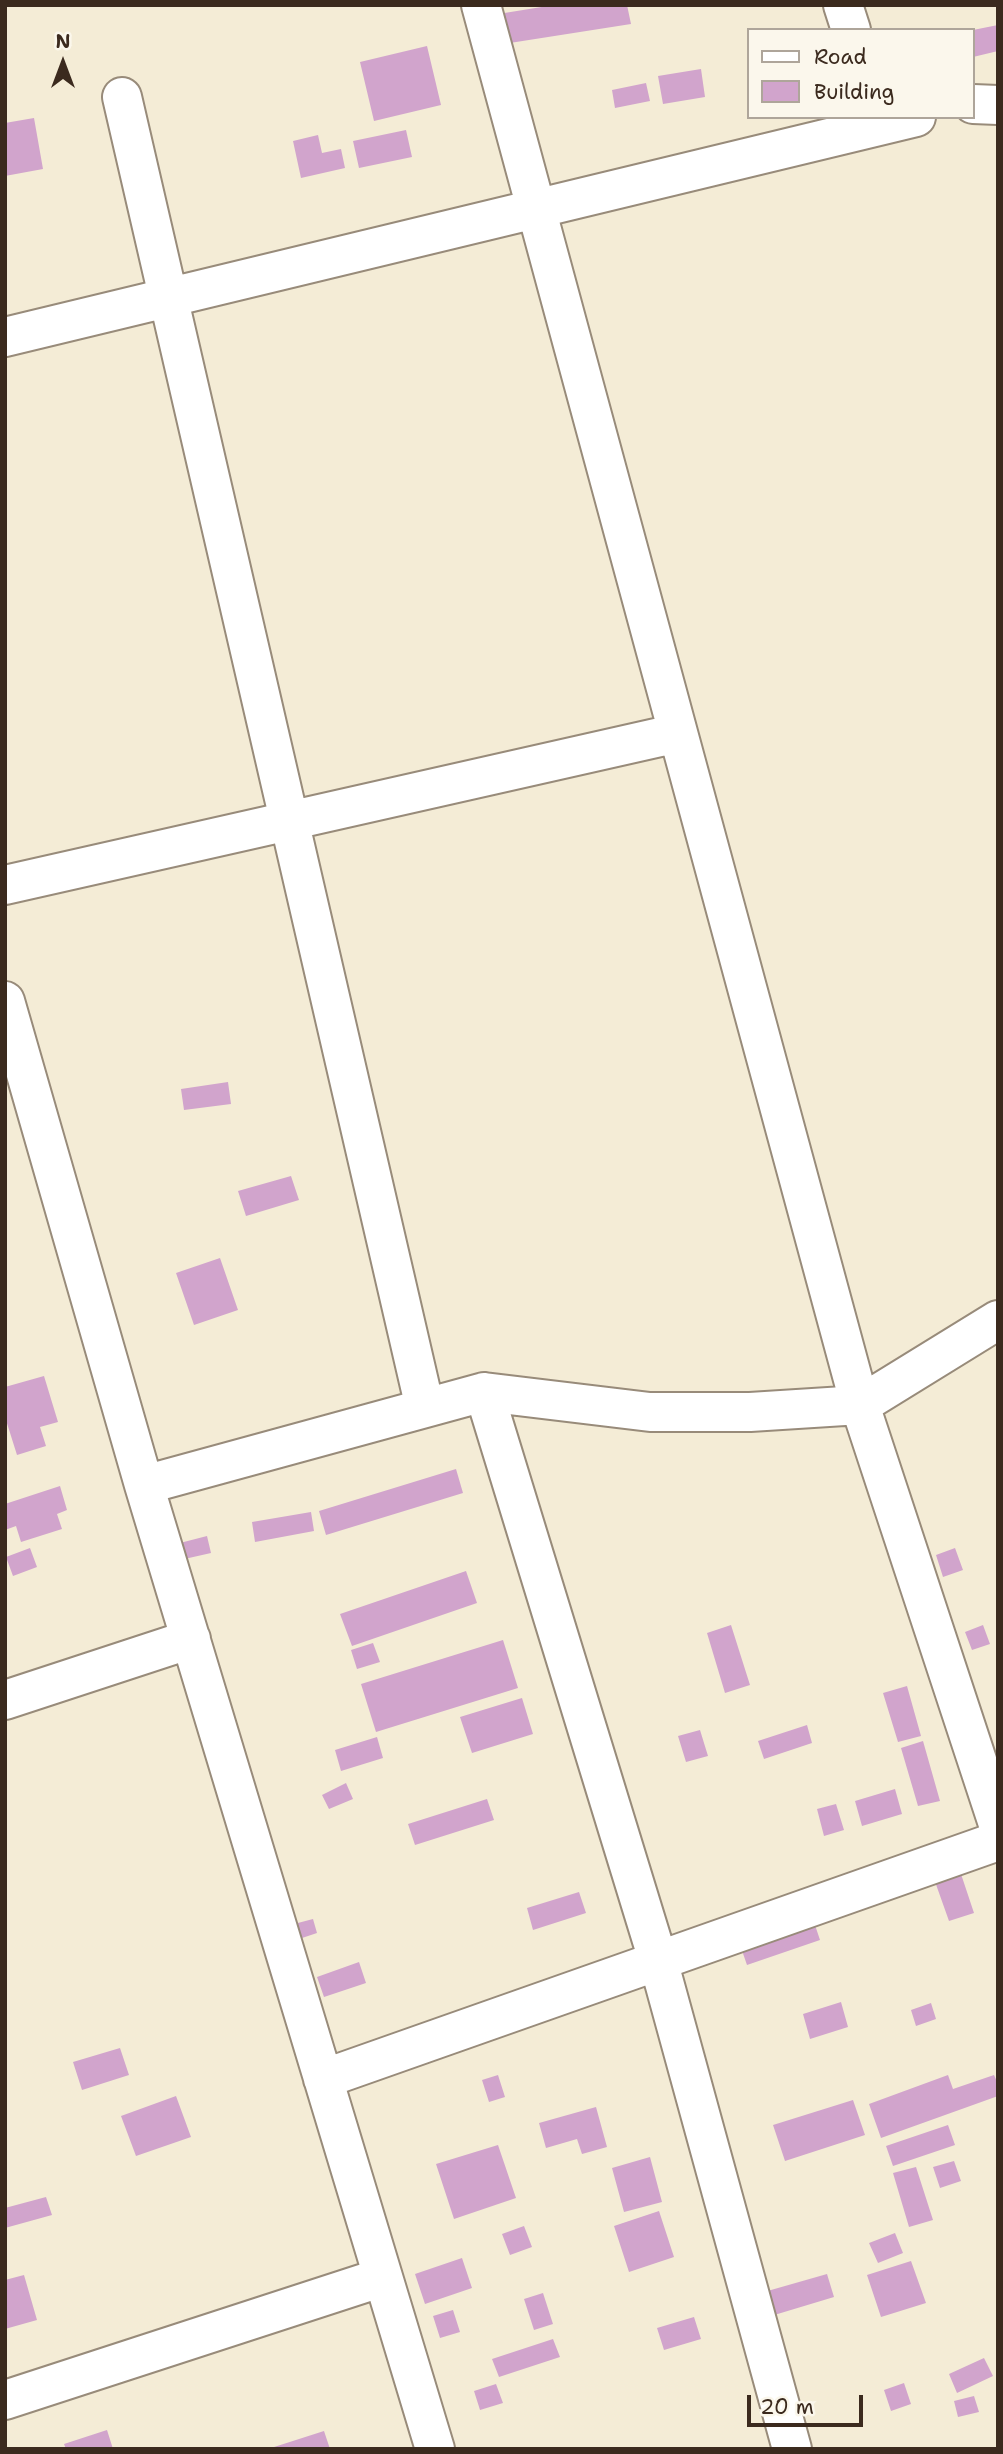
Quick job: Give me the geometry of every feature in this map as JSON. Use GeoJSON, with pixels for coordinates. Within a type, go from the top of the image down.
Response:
{"type":"FeatureCollection","features":[{"type":"Feature","properties":{"kind":"street"},"geometry":{"type":"LineString","coordinates":[[481,5],[860,1405],[998,1824]]}},
{"type":"Feature","properties":{"kind":"street"},"geometry":{"type":"LineString","coordinates":[[843,5],[850,28]]}},
{"type":"Feature","properties":{"kind":"street"},"geometry":{"type":"LineString","coordinates":[[122,97],[425,1408]]}},
{"type":"Feature","properties":{"kind":"street"},"geometry":{"type":"LineString","coordinates":[[975,104],[998,105]]}},
{"type":"Feature","properties":{"kind":"street"},"geometry":{"type":"LineString","coordinates":[[5,337],[892,120]]}},
{"type":"Feature","properties":{"kind":"street"},"geometry":{"type":"LineString","coordinates":[[5,885],[678,733]]}},
{"type":"Feature","properties":{"kind":"street"},"geometry":{"type":"LineString","coordinates":[[5,1003],[144,1485],[435,2449]]}},
{"type":"Feature","properties":{"kind":"street"},"geometry":{"type":"LineString","coordinates":[[144,1485],[484,1392],[650,1412],[750,1412],[860,1405],[998,1320]]}},
{"type":"Feature","properties":{"kind":"street"},"geometry":{"type":"LineString","coordinates":[[484,1392],[658,1960],[792,2449]]}},
{"type":"Feature","properties":{"kind":"street"},"geometry":{"type":"LineString","coordinates":[[5,1700],[191,1639]]}},
{"type":"Feature","properties":{"kind":"street"},"geometry":{"type":"LineString","coordinates":[[323,2079],[998,1842]]}},
{"type":"Feature","properties":{"kind":"street"},"geometry":{"type":"LineString","coordinates":[[5,2400],[383,2277]]}},
{"type":"Feature","properties":{"kind":"building"},"geometry":{"type":"Polygon","coordinates":[[[554,5],[627,5],[631,24],[497,45],[492,15],[554,5]]]}},
{"type":"Feature","properties":{"kind":"building"},"geometry":{"type":"Polygon","coordinates":[[[998,25],[998,51],[975,57],[975,30],[998,25]]]}},
{"type":"Feature","properties":{"kind":"building"},"geometry":{"type":"Polygon","coordinates":[[[427,46],[441,105],[374,121],[360,62],[427,46]]]}},
{"type":"Feature","properties":{"kind":"building"},"geometry":{"type":"Polygon","coordinates":[[[701,69],[705,97],[663,104],[658,76],[701,69]]]}},
{"type":"Feature","properties":{"kind":"building"},"geometry":{"type":"Polygon","coordinates":[[[646,83],[650,101],[615,108],[612,90],[646,83]]]}},
{"type":"Feature","properties":{"kind":"building"},"geometry":{"type":"Polygon","coordinates":[[[34,118],[43,169],[5,176],[5,123],[34,118]]]}},
{"type":"Feature","properties":{"kind":"building"},"geometry":{"type":"Polygon","coordinates":[[[406,130],[412,157],[359,168],[353,141],[406,130]]]}},
{"type":"Feature","properties":{"kind":"building"},"geometry":{"type":"Polygon","coordinates":[[[318,135],[322,153],[341,149],[345,168],[301,178],[293,141],[318,135]]]}},
{"type":"Feature","properties":{"kind":"building"},"geometry":{"type":"Polygon","coordinates":[[[228,1082],[231,1104],[184,1110],[181,1089],[228,1082]]]}},
{"type":"Feature","properties":{"kind":"building"},"geometry":{"type":"Polygon","coordinates":[[[291,1176],[299,1200],[246,1216],[238,1191],[291,1176]]]}},
{"type":"Feature","properties":{"kind":"building"},"geometry":{"type":"Polygon","coordinates":[[[220,1258],[238,1310],[194,1325],[176,1273],[220,1258]]]}},
{"type":"Feature","properties":{"kind":"building"},"geometry":{"type":"Polygon","coordinates":[[[44,1376],[58,1422],[40,1427],[46,1446],[17,1455],[5,1417],[5,1387],[44,1376]]]}},
{"type":"Feature","properties":{"kind":"building"},"geometry":{"type":"Polygon","coordinates":[[[456,1469],[463,1493],[326,1535],[319,1511],[456,1469]]]}},
{"type":"Feature","properties":{"kind":"building"},"geometry":{"type":"Polygon","coordinates":[[[60,1486],[67,1510],[57,1514],[62,1529],[21,1542],[16,1526],[5,1530],[5,1504],[60,1486]]]}},
{"type":"Feature","properties":{"kind":"building"},"geometry":{"type":"Polygon","coordinates":[[[311,1512],[314,1531],[255,1542],[252,1522],[311,1512]]]}},
{"type":"Feature","properties":{"kind":"building"},"geometry":{"type":"Polygon","coordinates":[[[207,1536],[211,1553],[180,1560],[176,1544],[207,1536]]]}},
{"type":"Feature","properties":{"kind":"building"},"geometry":{"type":"Polygon","coordinates":[[[30,1548],[37,1567],[13,1576],[6,1557],[30,1548]]]}},
{"type":"Feature","properties":{"kind":"building"},"geometry":{"type":"Polygon","coordinates":[[[955,1548],[963,1570],[943,1577],[936,1555],[955,1548]]]}},
{"type":"Feature","properties":{"kind":"building"},"geometry":{"type":"Polygon","coordinates":[[[466,1571],[477,1603],[352,1646],[340,1614],[466,1571]]]}},
{"type":"Feature","properties":{"kind":"building"},"geometry":{"type":"Polygon","coordinates":[[[731,1625],[750,1685],[725,1693],[707,1633],[731,1625]]]}},
{"type":"Feature","properties":{"kind":"building"},"geometry":{"type":"Polygon","coordinates":[[[983,1625],[990,1644],[972,1650],[965,1632],[983,1625]]]}},
{"type":"Feature","properties":{"kind":"building"},"geometry":{"type":"Polygon","coordinates":[[[503,1640],[518,1688],[376,1732],[361,1684],[503,1640]]]}},
{"type":"Feature","properties":{"kind":"building"},"geometry":{"type":"Polygon","coordinates":[[[373,1643],[380,1662],[357,1669],[351,1650],[373,1643]]]}},
{"type":"Feature","properties":{"kind":"building"},"geometry":{"type":"Polygon","coordinates":[[[907,1686],[921,1736],[898,1742],[883,1693],[907,1686]]]}},
{"type":"Feature","properties":{"kind":"building"},"geometry":{"type":"Polygon","coordinates":[[[522,1698],[533,1734],[472,1753],[460,1717],[522,1698]]]}},
{"type":"Feature","properties":{"kind":"building"},"geometry":{"type":"Polygon","coordinates":[[[807,1725],[812,1743],[764,1759],[758,1741],[807,1725]]]}},
{"type":"Feature","properties":{"kind":"building"},"geometry":{"type":"Polygon","coordinates":[[[700,1730],[708,1756],[686,1762],[678,1736],[700,1730]]]}},
{"type":"Feature","properties":{"kind":"building"},"geometry":{"type":"Polygon","coordinates":[[[377,1737],[383,1758],[341,1771],[335,1750],[377,1737]]]}},
{"type":"Feature","properties":{"kind":"building"},"geometry":{"type":"Polygon","coordinates":[[[923,1741],[940,1801],[918,1806],[901,1748],[923,1741]]]}},
{"type":"Feature","properties":{"kind":"building"},"geometry":{"type":"Polygon","coordinates":[[[346,1783],[353,1799],[329,1809],[322,1795],[346,1783]]]}},
{"type":"Feature","properties":{"kind":"building"},"geometry":{"type":"Polygon","coordinates":[[[895,1789],[902,1814],[862,1826],[855,1801],[895,1789]]]}},
{"type":"Feature","properties":{"kind":"building"},"geometry":{"type":"Polygon","coordinates":[[[487,1799],[494,1820],[415,1845],[408,1824],[487,1799]]]}},
{"type":"Feature","properties":{"kind":"building"},"geometry":{"type":"Polygon","coordinates":[[[836,1804],[844,1830],[824,1836],[817,1809],[836,1804]]]}},
{"type":"Feature","properties":{"kind":"building"},"geometry":{"type":"Polygon","coordinates":[[[959,1868],[974,1913],[949,1921],[933,1876],[959,1868]]]}},
{"type":"Feature","properties":{"kind":"building"},"geometry":{"type":"Polygon","coordinates":[[[579,1892],[586,1913],[533,1930],[527,1908],[579,1892]]]}},
{"type":"Feature","properties":{"kind":"building"},"geometry":{"type":"Polygon","coordinates":[[[811,1913],[820,1940],[747,1965],[738,1939],[811,1913]]]}},
{"type":"Feature","properties":{"kind":"building"},"geometry":{"type":"Polygon","coordinates":[[[313,1919],[317,1933],[299,1939],[294,1924],[313,1919]]]}},
{"type":"Feature","properties":{"kind":"building"},"geometry":{"type":"Polygon","coordinates":[[[359,1962],[366,1983],[324,1997],[317,1977],[359,1962]]]}},
{"type":"Feature","properties":{"kind":"building"},"geometry":{"type":"Polygon","coordinates":[[[841,2002],[848,2027],[810,2039],[803,2014],[841,2002]]]}},
{"type":"Feature","properties":{"kind":"building"},"geometry":{"type":"Polygon","coordinates":[[[931,2003],[936,2019],[916,2026],[911,2010],[931,2003]]]}},
{"type":"Feature","properties":{"kind":"building"},"geometry":{"type":"Polygon","coordinates":[[[120,2048],[129,2075],[82,2090],[73,2062],[120,2048]]]}},
{"type":"Feature","properties":{"kind":"building"},"geometry":{"type":"Polygon","coordinates":[[[498,2075],[505,2097],[489,2102],[482,2080],[498,2075]]]}},
{"type":"Feature","properties":{"kind":"building"},"geometry":{"type":"Polygon","coordinates":[[[948,2075],[953,2089],[994,2075],[998,2084],[998,2096],[881,2138],[869,2104],[948,2075]]]}},
{"type":"Feature","properties":{"kind":"building"},"geometry":{"type":"Polygon","coordinates":[[[176,2096],[191,2137],[136,2156],[121,2116],[176,2096]]]}},
{"type":"Feature","properties":{"kind":"building"},"geometry":{"type":"Polygon","coordinates":[[[853,2100],[865,2135],[785,2161],[773,2125],[853,2100]]]}},
{"type":"Feature","properties":{"kind":"building"},"geometry":{"type":"Polygon","coordinates":[[[596,2107],[607,2147],[582,2154],[577,2139],[546,2148],[539,2123],[596,2107]]]}},
{"type":"Feature","properties":{"kind":"building"},"geometry":{"type":"Polygon","coordinates":[[[948,2125],[955,2145],[893,2166],[886,2146],[948,2125]]]}},
{"type":"Feature","properties":{"kind":"building"},"geometry":{"type":"Polygon","coordinates":[[[498,2145],[516,2198],[454,2219],[436,2164],[498,2145]]]}},
{"type":"Feature","properties":{"kind":"building"},"geometry":{"type":"Polygon","coordinates":[[[650,2157],[662,2202],[624,2212],[612,2168],[650,2157]]]}},
{"type":"Feature","properties":{"kind":"building"},"geometry":{"type":"Polygon","coordinates":[[[954,2161],[961,2181],[940,2188],[933,2167],[954,2161]]]}},
{"type":"Feature","properties":{"kind":"building"},"geometry":{"type":"Polygon","coordinates":[[[916,2167],[933,2220],[909,2227],[893,2173],[916,2167]]]}},
{"type":"Feature","properties":{"kind":"building"},"geometry":{"type":"Polygon","coordinates":[[[46,2197],[52,2215],[5,2228],[5,2208],[46,2197]]]}},
{"type":"Feature","properties":{"kind":"building"},"geometry":{"type":"Polygon","coordinates":[[[659,2211],[674,2257],[629,2272],[614,2226],[659,2211]]]}},
{"type":"Feature","properties":{"kind":"building"},"geometry":{"type":"Polygon","coordinates":[[[524,2226],[532,2247],[510,2255],[502,2234],[524,2226]]]}},
{"type":"Feature","properties":{"kind":"building"},"geometry":{"type":"Polygon","coordinates":[[[895,2233],[903,2253],[878,2263],[869,2243],[895,2233]]]}},
{"type":"Feature","properties":{"kind":"building"},"geometry":{"type":"Polygon","coordinates":[[[462,2258],[472,2288],[425,2304],[415,2274],[462,2258]]]}},
{"type":"Feature","properties":{"kind":"building"},"geometry":{"type":"Polygon","coordinates":[[[911,2261],[926,2303],[881,2317],[867,2275],[911,2261]]]}},
{"type":"Feature","properties":{"kind":"building"},"geometry":{"type":"Polygon","coordinates":[[[827,2274],[834,2297],[771,2316],[764,2292],[827,2274]]]}},
{"type":"Feature","properties":{"kind":"building"},"geometry":{"type":"Polygon","coordinates":[[[24,2275],[37,2320],[5,2329],[5,2280],[24,2275]]]}},
{"type":"Feature","properties":{"kind":"building"},"geometry":{"type":"Polygon","coordinates":[[[543,2293],[553,2324],[534,2330],[524,2299],[543,2293]]]}},
{"type":"Feature","properties":{"kind":"building"},"geometry":{"type":"Polygon","coordinates":[[[453,2310],[460,2332],[440,2338],[433,2316],[453,2310]]]}},
{"type":"Feature","properties":{"kind":"building"},"geometry":{"type":"Polygon","coordinates":[[[694,2317],[701,2339],[664,2350],[657,2328],[694,2317]]]}},
{"type":"Feature","properties":{"kind":"building"},"geometry":{"type":"Polygon","coordinates":[[[553,2339],[560,2357],[499,2377],[492,2359],[553,2339]]]}},
{"type":"Feature","properties":{"kind":"building"},"geometry":{"type":"Polygon","coordinates":[[[984,2358],[993,2376],[957,2393],[949,2374],[984,2358]]]}},
{"type":"Feature","properties":{"kind":"building"},"geometry":{"type":"Polygon","coordinates":[[[904,2383],[911,2404],[891,2411],[884,2390],[904,2383]]]}},
{"type":"Feature","properties":{"kind":"building"},"geometry":{"type":"Polygon","coordinates":[[[496,2384],[503,2403],[480,2410],[474,2391],[496,2384]]]}},
{"type":"Feature","properties":{"kind":"building"},"geometry":{"type":"Polygon","coordinates":[[[974,2396],[979,2412],[958,2417],[954,2401],[974,2396]]]}},
{"type":"Feature","properties":{"kind":"building"},"geometry":{"type":"Polygon","coordinates":[[[107,2430],[113,2449],[66,2449],[64,2444],[107,2430]]]}},
{"type":"Feature","properties":{"kind":"building"},"geometry":{"type":"Polygon","coordinates":[[[324,2431],[330,2449],[271,2448],[324,2431]]]}}]}
